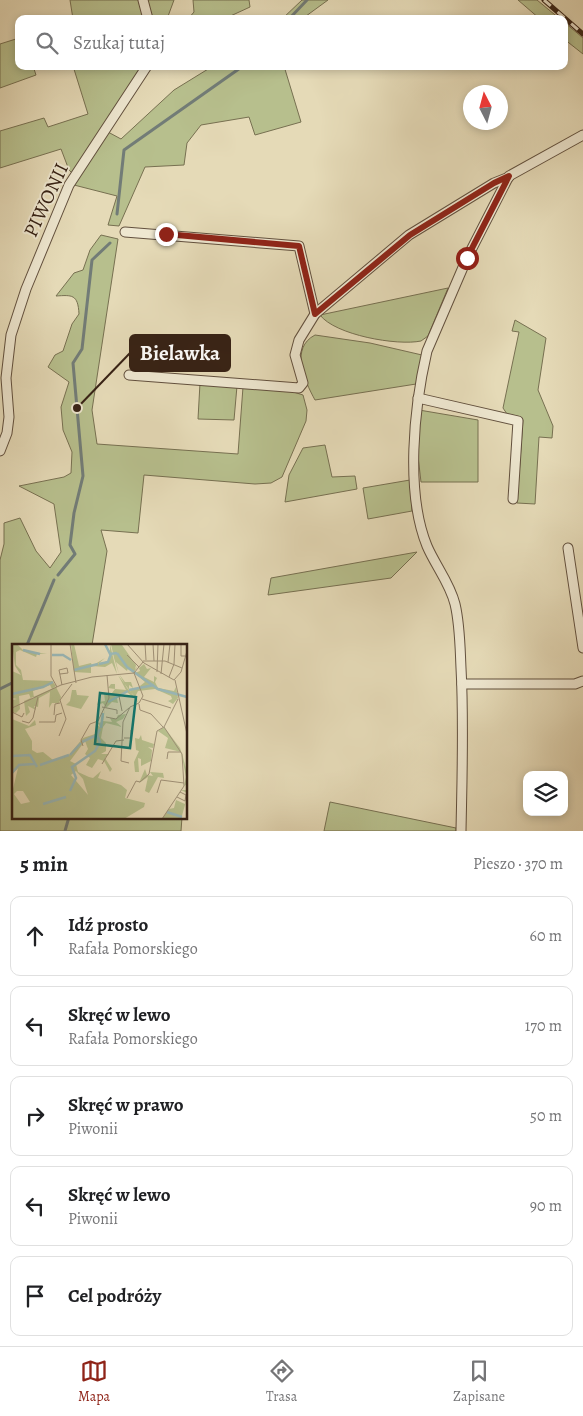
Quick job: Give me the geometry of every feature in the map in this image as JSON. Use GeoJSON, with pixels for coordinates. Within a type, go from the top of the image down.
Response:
{"type":"FeatureCollection","features":[{"type":"Feature","properties":{"kind":"street"},"geometry":{"type":"LineString","coordinates":[[143,0],[147,15]]}},
{"type":"Feature","properties":{"kind":"street","name":"PIWONII"},"geometry":{"type":"LineString","coordinates":[[0,451],[7,433],[9,416],[6,378],[11,335],[26,289],[69,185],[144,70]]}},
{"type":"Feature","properties":{"kind":"street"},"geometry":{"type":"LineString","coordinates":[[129,375],[299,388],[303,383],[295,355],[300,340],[315,314],[410,235],[494,183],[583,135]]}},
{"type":"Feature","properties":{"kind":"street"},"geometry":{"type":"LineString","coordinates":[[461,831],[462,684],[459,630],[455,602],[427,546],[418,517],[414,449],[418,398],[427,351],[467,258],[509,176]]}},
{"type":"Feature","properties":{"kind":"street"},"geometry":{"type":"LineString","coordinates":[[125,232],[299,246],[315,314]]}},
{"type":"Feature","properties":{"kind":"street"},"geometry":{"type":"LineString","coordinates":[[418,398],[518,421],[514,499]]}},
{"type":"Feature","properties":{"kind":"street"},"geometry":{"type":"LineString","coordinates":[[568,548],[583,648]]}},
{"type":"Feature","properties":{"kind":"street"},"geometry":{"type":"LineString","coordinates":[[462,684],[575,684],[583,681]]}},
{"type":"Feature","properties":{"kind":"green space"},"geometry":{"type":"Polygon","coordinates":[[[70,0],[138,0],[143,15],[72,15],[70,0]]]}},
{"type":"Feature","properties":{"kind":"green space"},"geometry":{"type":"Polygon","coordinates":[[[147,0],[174,0],[168,15],[152,15],[147,0]]]}},
{"type":"Feature","properties":{"kind":"green space"},"geometry":{"type":"Polygon","coordinates":[[[193,0],[249,0],[250,7],[233,15],[191,15],[194,12],[193,0]]]}},
{"type":"Feature","properties":{"kind":"green space"},"geometry":{"type":"Polygon","coordinates":[[[302,0],[328,0],[307,15],[286,15],[302,0]]]}},
{"type":"Feature","properties":{"kind":"green space"},"geometry":{"type":"Polygon","coordinates":[[[518,0],[537,0],[555,15],[535,15],[518,0]]]}},
{"type":"Feature","properties":{"kind":"green space"},"geometry":{"type":"Polygon","coordinates":[[[568,25],[583,38],[583,54],[568,42],[568,25]]]}},
{"type":"Feature","properties":{"kind":"green space"},"geometry":{"type":"Polygon","coordinates":[[[15,39],[15,70],[34,70],[36,75],[0,88],[0,44],[15,39]]]}},
{"type":"Feature","properties":{"kind":"green space"},"geometry":{"type":"Polygon","coordinates":[[[74,70],[141,70],[72,173],[61,149],[0,168],[0,131],[44,118],[48,127],[88,114],[74,70]]]}},
{"type":"Feature","properties":{"kind":"green space"},"geometry":{"type":"Polygon","coordinates":[[[206,70],[285,70],[301,122],[255,135],[249,117],[201,125],[187,143],[184,165],[145,167],[119,226],[108,225],[117,196],[74,185],[108,132],[121,139],[174,90],[206,70]]]}},
{"type":"Feature","properties":{"kind":"green space"},"geometry":{"type":"Polygon","coordinates":[[[101,235],[118,239],[92,410],[97,444],[238,454],[243,387],[284,389],[303,395],[307,410],[306,421],[282,477],[271,483],[255,484],[144,475],[138,533],[101,530],[107,551],[92,644],[12,644],[12,818],[182,818],[181,831],[0,831],[0,560],[4,544],[4,523],[20,518],[36,551],[50,568],[61,552],[54,504],[19,486],[64,477],[71,473],[72,452],[63,430],[61,407],[69,382],[48,367],[55,355],[63,351],[72,324],[79,314],[76,299],[70,296],[56,296],[74,273],[83,270],[90,250],[101,235]]]}},
{"type":"Feature","properties":{"kind":"green space"},"geometry":{"type":"Polygon","coordinates":[[[448,288],[428,336],[421,341],[397,342],[367,337],[339,328],[320,315],[448,288]]]}},
{"type":"Feature","properties":{"kind":"green space"},"geometry":{"type":"Polygon","coordinates":[[[515,320],[546,338],[538,390],[553,426],[552,438],[539,437],[535,504],[517,503],[523,420],[521,417],[507,414],[503,408],[519,332],[512,331],[515,320]]]}},
{"type":"Feature","properties":{"kind":"green space"},"geometry":{"type":"Polygon","coordinates":[[[315,335],[370,343],[422,355],[416,384],[315,400],[304,374],[301,356],[307,341],[315,335]]]}},
{"type":"Feature","properties":{"kind":"green space"},"geometry":{"type":"Polygon","coordinates":[[[200,383],[237,386],[234,420],[198,419],[200,383]]]}},
{"type":"Feature","properties":{"kind":"green space"},"geometry":{"type":"Polygon","coordinates":[[[419,410],[478,420],[478,482],[421,482],[418,456],[419,410]]]}},
{"type":"Feature","properties":{"kind":"green space"},"geometry":{"type":"Polygon","coordinates":[[[325,445],[332,477],[355,476],[357,489],[285,502],[289,475],[303,448],[325,445]]]}},
{"type":"Feature","properties":{"kind":"green space"},"geometry":{"type":"Polygon","coordinates":[[[410,480],[412,511],[368,519],[363,488],[410,480]]]}},
{"type":"Feature","properties":{"kind":"green space"},"geometry":{"type":"Polygon","coordinates":[[[417,552],[391,578],[268,595],[271,578],[417,552]]]}},
{"type":"Feature","properties":{"kind":"green space"},"geometry":{"type":"Polygon","coordinates":[[[330,802],[456,828],[456,831],[324,831],[330,802]]]}},
{"type":"Feature","properties":{"kind":"waterway"},"geometry":{"type":"LineString","coordinates":[[293,15],[307,0]]}},
{"type":"Feature","properties":{"kind":"waterway"},"geometry":{"type":"LineString","coordinates":[[117,214],[124,150],[237,70]]}},
{"type":"Feature","properties":{"kind":"waterway"},"geometry":{"type":"LineString","coordinates":[[58,575],[75,554],[70,545],[74,513],[83,476],[73,363],[82,349],[92,260],[110,243]]}},
{"type":"Feature","properties":{"kind":"waterway"},"geometry":{"type":"LineString","coordinates":[[27,644],[54,580]]}},
{"type":"Feature","properties":{"kind":"waterway"},"geometry":{"type":"LineString","coordinates":[[0,689],[12,683]]}},
{"type":"Feature","properties":{"kind":"waterway"},"geometry":{"type":"LineString","coordinates":[[65,831],[69,818]]}},
{"type":"Feature","properties":{"kind":"railway"},"geometry":{"type":"LineString","coordinates":[[544,0],[561,15]]}},
{"type":"Feature","properties":{"kind":"railway"},"geometry":{"type":"LineString","coordinates":[[568,21],[583,34]]}},
{"type":"Feature","properties":{"kind":"place","name":"Bielawka"},"geometry":{"type":"Point","coordinates":[77,408]}},
{"type":"Feature","properties":{"kind":"route"},"geometry":{"type":"LineString","coordinates":[[166,234],[283,243],[299,246],[315,314],[410,235],[494,183],[509,176],[467,258]]}}]}
